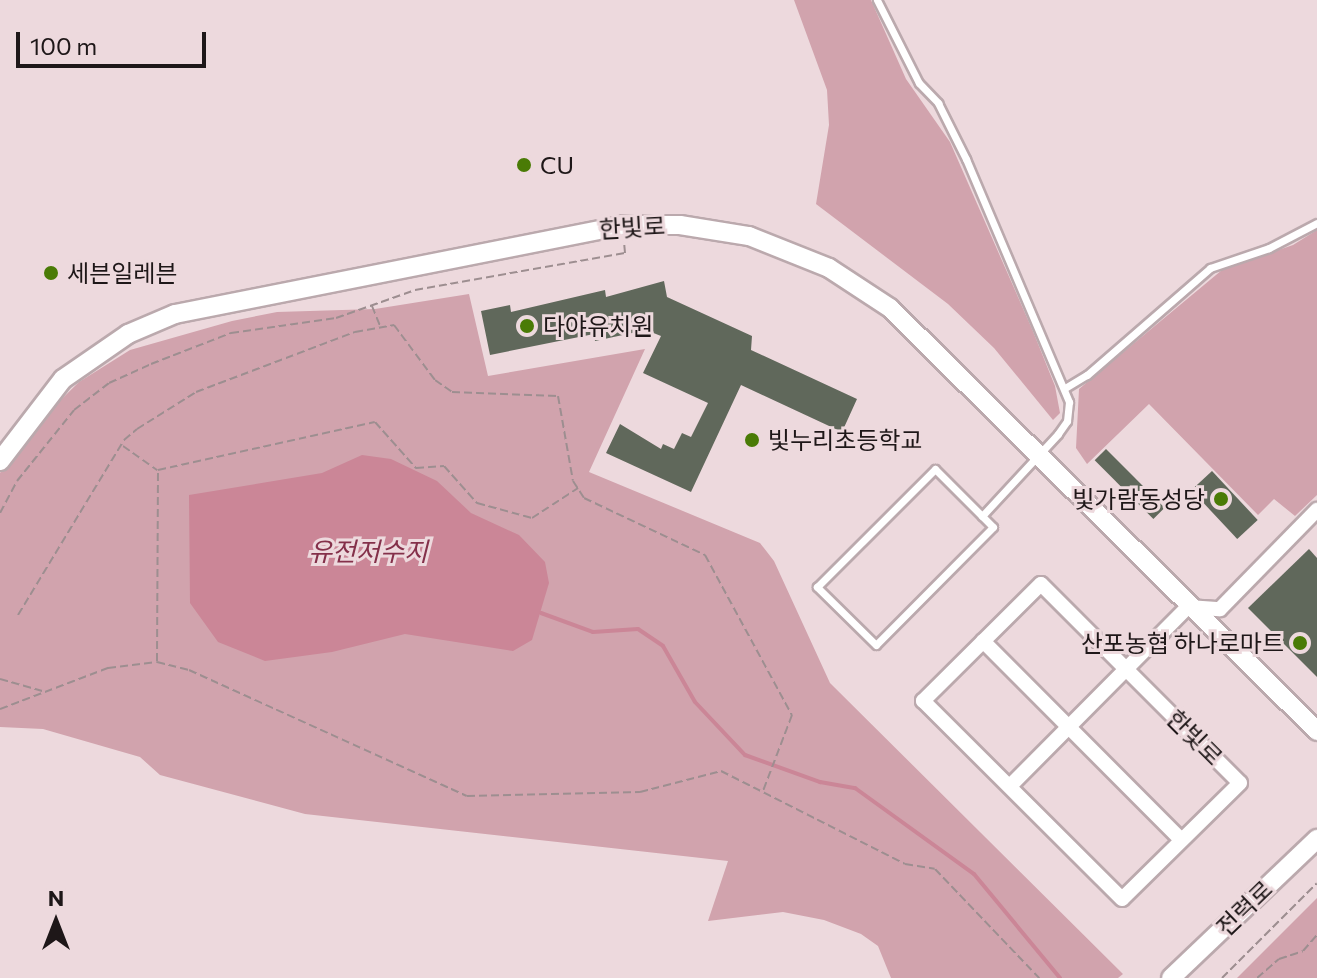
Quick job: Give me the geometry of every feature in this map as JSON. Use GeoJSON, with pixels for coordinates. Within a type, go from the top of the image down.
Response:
{"type":"FeatureCollection","features":[{"type":"Feature","properties":{"kind":"street","name":"한빛로"},"geometry":{"type":"LineString","coordinates":[[0,461],[63,379],[128,334],[175,314],[623,225],[680,225],[749,236],[848,279],[913,328],[1188,607],[1317,731]]}},
{"type":"Feature","properties":{"kind":"street"},"geometry":{"type":"LineString","coordinates":[[1010,786],[1188,607],[1220,609],[1317,510]]}},
{"type":"Feature","properties":{"kind":"street","name":"한빛로"},"geometry":{"type":"LineString","coordinates":[[1041,584],[1126,669],[1240,783],[1122,899],[923,701],[1041,584]]}},
{"type":"Feature","properties":{"kind":"street"},"geometry":{"type":"LineString","coordinates":[[983,641],[1181,840]]}},
{"type":"Feature","properties":{"kind":"street","name":"전력로"},"geometry":{"type":"LineString","coordinates":[[1171,978],[1317,839]]}},
{"type":"Feature","properties":{"kind":"lane"},"geometry":{"type":"LineString","coordinates":[[877,0],[919,83],[938,103],[966,159],[1065,388],[1067,421],[982,516]]}},
{"type":"Feature","properties":{"kind":"lane"},"geometry":{"type":"LineString","coordinates":[[1065,388],[1087,375],[1210,268],[1269,248],[1317,223]]}},
{"type":"Feature","properties":{"kind":"lane"},"geometry":{"type":"LineString","coordinates":[[935,469],[982,516],[993,527],[876,645],[817,587],[935,469]]}},
{"type":"Feature","properties":{"kind":"path"},"geometry":{"type":"LineString","coordinates":[[0,513],[45,443],[74,410],[109,383],[231,333],[308,324],[415,290],[625,253],[623,225]]}},
{"type":"Feature","properties":{"kind":"path"},"geometry":{"type":"LineString","coordinates":[[372,306],[380,327]]}},
{"type":"Feature","properties":{"kind":"path"},"geometry":{"type":"LineString","coordinates":[[18,615],[121,445],[196,392],[355,332],[394,325],[435,380],[452,392],[558,396],[578,488],[584,498],[705,555],[792,715],[779,757],[763,791]]}},
{"type":"Feature","properties":{"kind":"path"},"geometry":{"type":"LineString","coordinates":[[121,445],[158,470],[375,422],[416,468],[444,466],[477,503],[532,518],[578,488]]}},
{"type":"Feature","properties":{"kind":"path"},"geometry":{"type":"LineString","coordinates":[[157,662],[158,470]]}},
{"type":"Feature","properties":{"kind":"path"},"geometry":{"type":"LineString","coordinates":[[0,709],[108,668],[157,662],[189,670],[467,796],[640,792],[721,771],[905,864],[935,869],[1039,978]]}},
{"type":"Feature","properties":{"kind":"path"},"geometry":{"type":"LineString","coordinates":[[0,679],[43,692]]}},
{"type":"Feature","properties":{"kind":"path"},"geometry":{"type":"LineString","coordinates":[[1222,978],[1317,883]]}},
{"type":"Feature","properties":{"kind":"path"},"geometry":{"type":"LineString","coordinates":[[1257,978],[1279,959],[1303,951],[1317,935]]}},
{"type":"Feature","properties":{"kind":"shaded area"},"geometry":{"type":"Polygon","coordinates":[[[794,0],[871,0],[906,79],[950,142],[1032,329],[1055,386],[1060,413],[1053,420],[994,348],[948,304],[816,204],[829,125],[827,90],[794,0]]]}},
{"type":"Feature","properties":{"kind":"shaded area"},"geometry":{"type":"Polygon","coordinates":[[[1317,230],[1317,495],[1295,516],[1274,499],[1258,515],[1149,404],[1087,464],[1076,448],[1079,389],[1222,270],[1293,245],[1317,230]]]}},
{"type":"Feature","properties":{"kind":"shaded area"},"geometry":{"type":"Polygon","coordinates":[[[469,294],[488,376],[645,349],[589,472],[760,543],[774,561],[830,683],[1123,974],[1118,978],[891,978],[878,946],[861,934],[824,920],[783,912],[708,921],[728,861],[305,814],[160,775],[140,757],[43,729],[0,727],[0,473],[26,434],[79,382],[130,350],[232,321],[277,312],[375,309],[469,294]]]}},
{"type":"Feature","properties":{"kind":"shaded area"},"geometry":{"type":"Polygon","coordinates":[[[1317,898],[1317,978],[1237,978],[1317,898]]]}},
{"type":"Feature","properties":{"kind":"water","name":"유전저수지"},"geometry":{"type":"Polygon","coordinates":[[[362,455],[391,459],[437,481],[471,513],[519,535],[545,562],[549,583],[532,640],[513,651],[405,634],[332,652],[265,661],[218,642],[190,603],[189,495],[322,473],[362,455]]]}},
{"type":"Feature","properties":{"kind":"building"},"geometry":{"type":"Polygon","coordinates":[[[664,281],[667,297],[752,336],[751,350],[857,399],[842,432],[741,385],[691,492],[606,453],[620,424],[661,449],[663,444],[674,449],[682,433],[691,437],[708,403],[643,373],[661,336],[646,330],[595,341],[594,334],[490,355],[481,311],[510,305],[511,312],[605,290],[606,297],[664,281]]]}},
{"type":"Feature","properties":{"kind":"building"},"geometry":{"type":"Polygon","coordinates":[[[1106,449],[1165,508],[1153,519],[1095,460],[1106,449]]]}},
{"type":"Feature","properties":{"kind":"building","name":"빛가람동성당"},"geometry":{"type":"Polygon","coordinates":[[[1212,471],[1258,520],[1237,539],[1192,490],[1212,471]]]}},
{"type":"Feature","properties":{"kind":"building","name":"산포농협 하나로마트"},"geometry":{"type":"Polygon","coordinates":[[[1309,549],[1317,558],[1317,677],[1248,608],[1309,549]]]}},
{"type":"Feature","properties":{"kind":"waterway"},"geometry":{"type":"LineString","coordinates":[[541,613],[593,632],[638,629],[663,646],[695,702],[745,755],[820,782],[855,788],[974,874],[1060,978]]}},
{"type":"Feature","properties":{"kind":"place","name":"CU"},"geometry":{"type":"Point","coordinates":[524,165]}},
{"type":"Feature","properties":{"kind":"place","name":"세븐일레븐"},"geometry":{"type":"Point","coordinates":[51,273]}},
{"type":"Feature","properties":{"kind":"place","name":"다야유치원"},"geometry":{"type":"Point","coordinates":[527,326]}},
{"type":"Feature","properties":{"kind":"place","name":"빛누리초등학교"},"geometry":{"type":"Point","coordinates":[752,440]}},
{"type":"Feature","properties":{"kind":"place","name":"빛가람동성당"},"geometry":{"type":"Point","coordinates":[1221,499]}},
{"type":"Feature","properties":{"kind":"place","name":"산포농협 하나로마트"},"geometry":{"type":"Point","coordinates":[1300,643]}}]}
